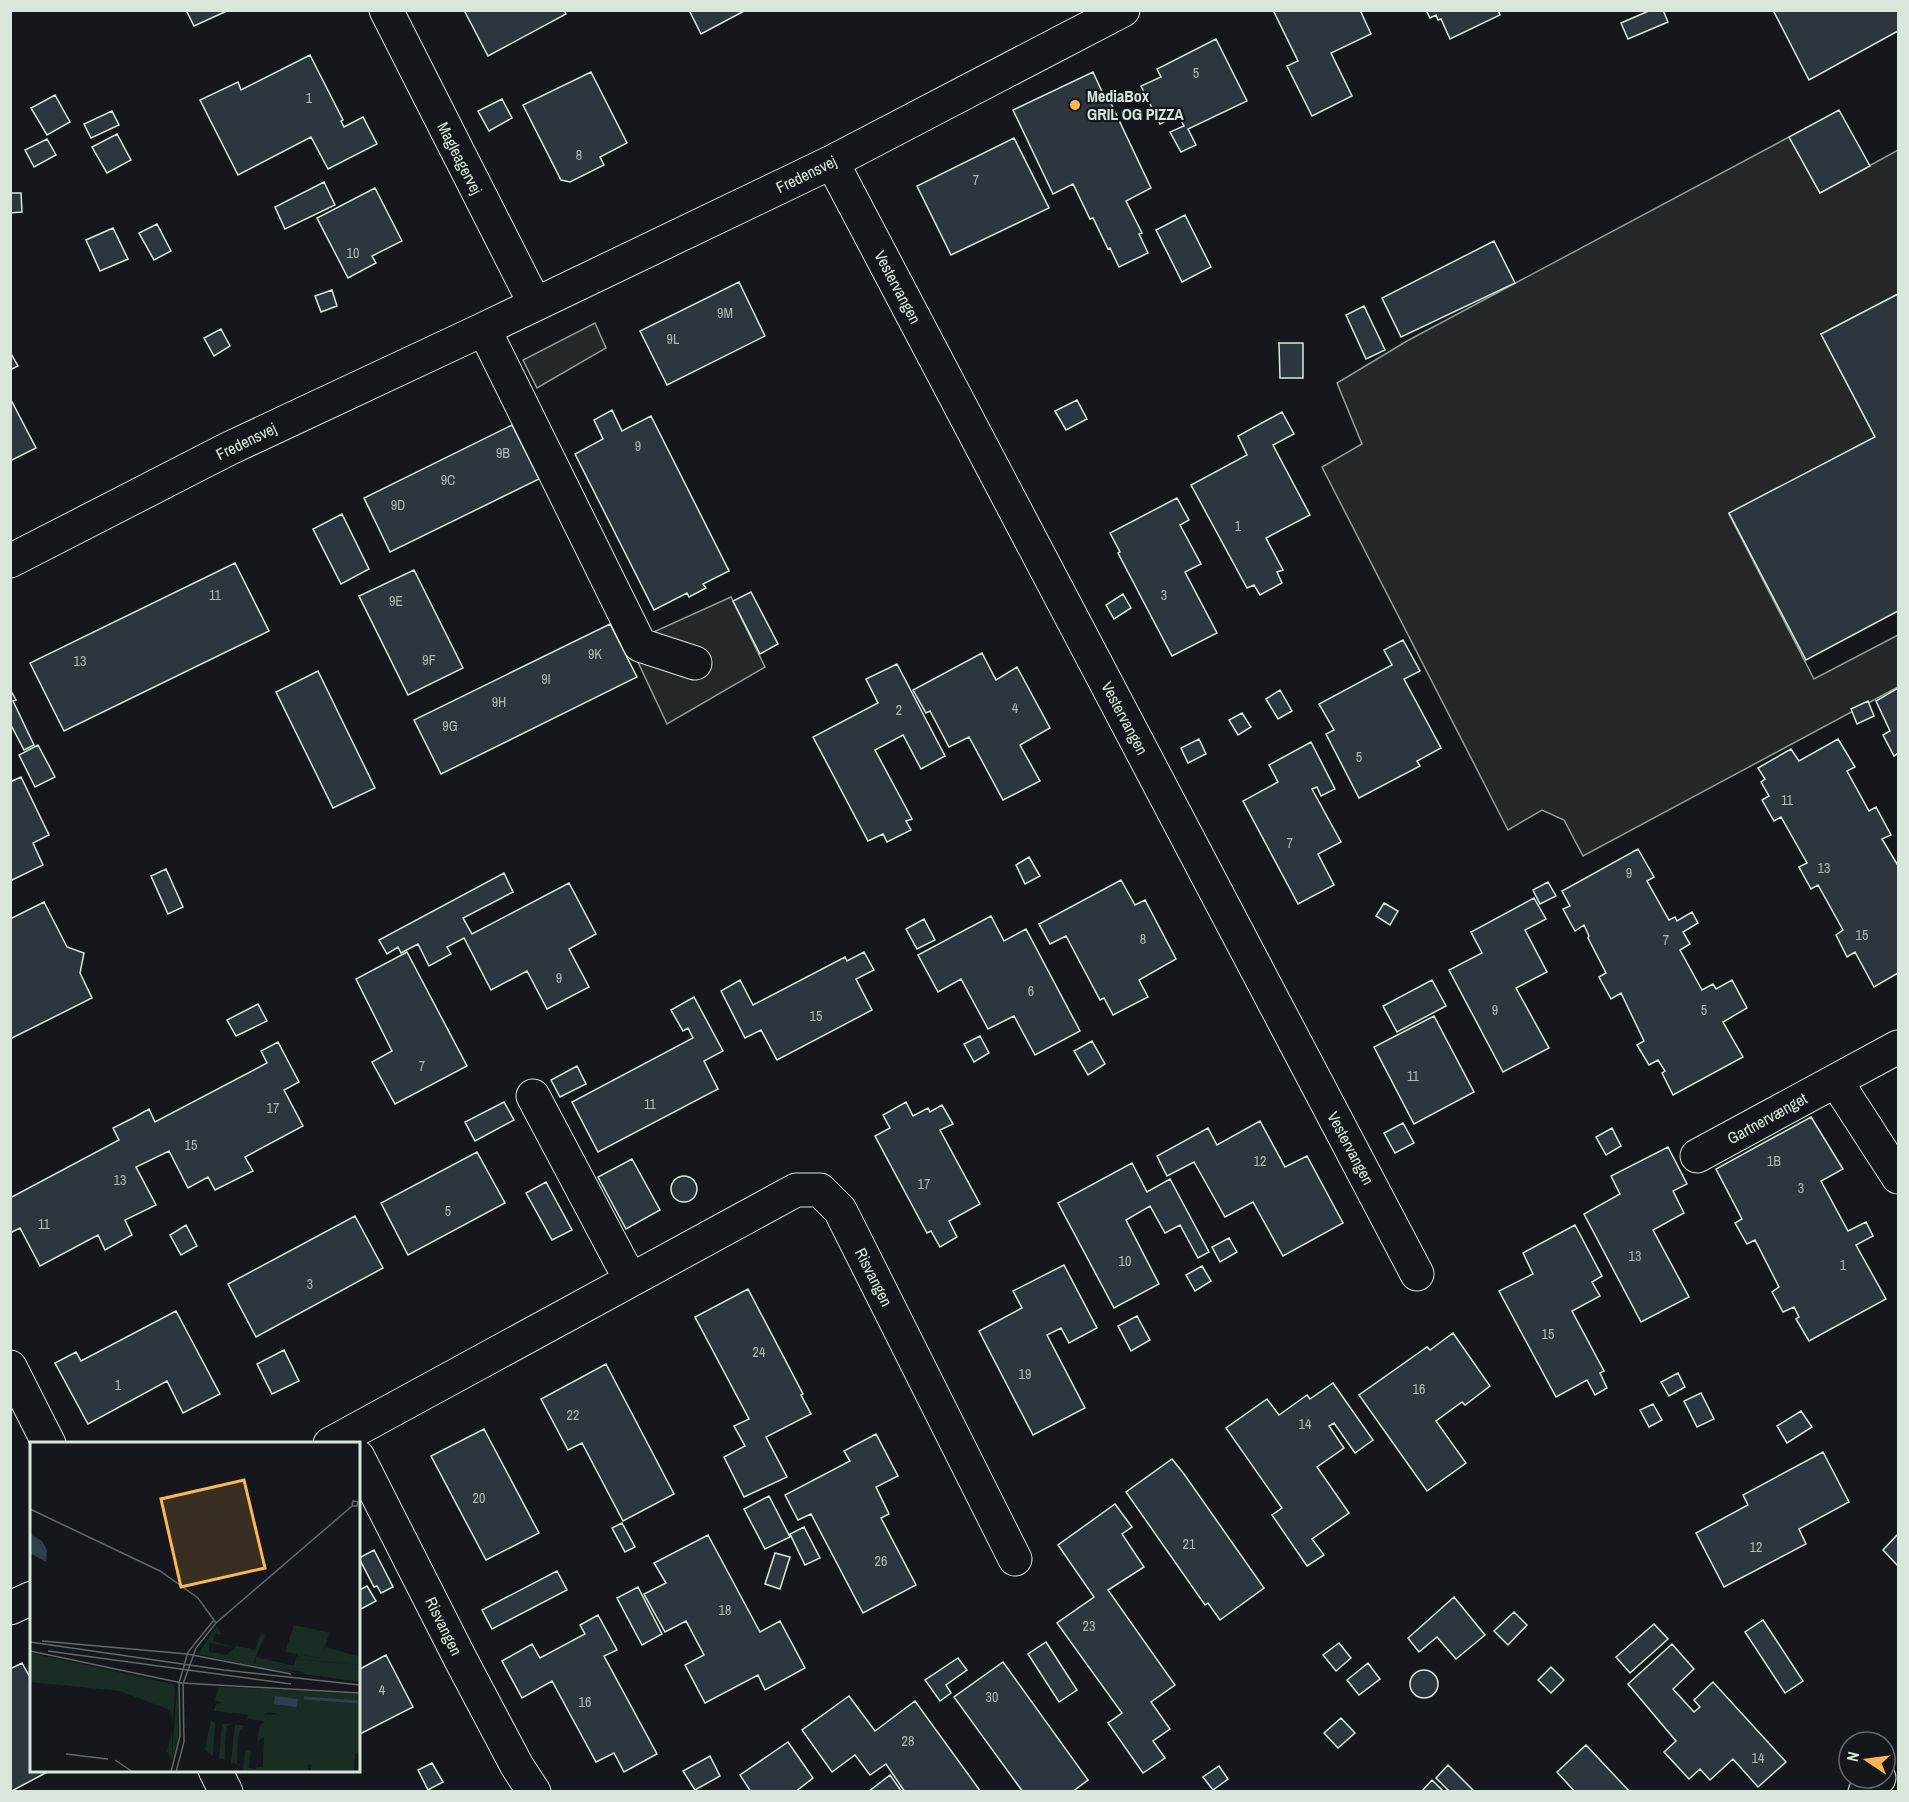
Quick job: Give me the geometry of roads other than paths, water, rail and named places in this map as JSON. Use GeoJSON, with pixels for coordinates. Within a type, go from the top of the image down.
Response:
{"type":"FeatureCollection","features":[{"type":"Feature","properties":{"kind":"street","name":"Magleagervej"},"geometry":{"type":"LineString","coordinates":[[386,10],[535,304]]}},
{"type":"Feature","properties":{"kind":"street","name":"Fredensvej"},"geometry":{"type":"LineString","coordinates":[[10,561],[228,449],[832,162],[1120,11]]}},
{"type":"Feature","properties":{"kind":"street","name":"Vestervangen"},"geometry":{"type":"LineString","coordinates":[[832,162],[1417,1274]]}},
{"type":"Feature","properties":{"kind":"street"},"geometry":{"type":"LineString","coordinates":[[484,329],[640,645],[695,663]]}},
{"type":"Feature","properties":{"kind":"street","name":"Gartnervænget"},"geometry":{"type":"LineString","coordinates":[[1697,1156],[1899,1047]]}},
{"type":"Feature","properties":{"kind":"street"},"geometry":{"type":"LineString","coordinates":[[1836,1081],[1899,1177]]}},
{"type":"Feature","properties":{"kind":"street"},"geometry":{"type":"LineString","coordinates":[[533,1096],[630,1279]]}},
{"type":"Feature","properties":{"kind":"street","name":"Risvangen"},"geometry":{"type":"LineString","coordinates":[[352,1442],[630,1279],[666,1262],[796,1190],[820,1190],[840,1210],[1015,1559]]}},
{"type":"Feature","properties":{"kind":"street"},"geometry":{"type":"LineString","coordinates":[[10,1367],[48,1442]]}},
{"type":"Feature","properties":{"kind":"street","name":"Risvangen"},"geometry":{"type":"LineString","coordinates":[[360,1470],[517,1766],[534,1791]]}},
{"type":"Feature","properties":{"kind":"street"},"geometry":{"type":"LineString","coordinates":[[10,1608],[30,1599]]}},
{"type":"Feature","properties":{"kind":"street"},"geometry":{"type":"LineString","coordinates":[[216,1772],[226,1791]]}},
{"type":"Feature","properties":{"kind":"place","name":"MediaBox GRIL OG PIZZA"},"geometry":{"type":"Point","coordinates":[1075,105]}}]}
